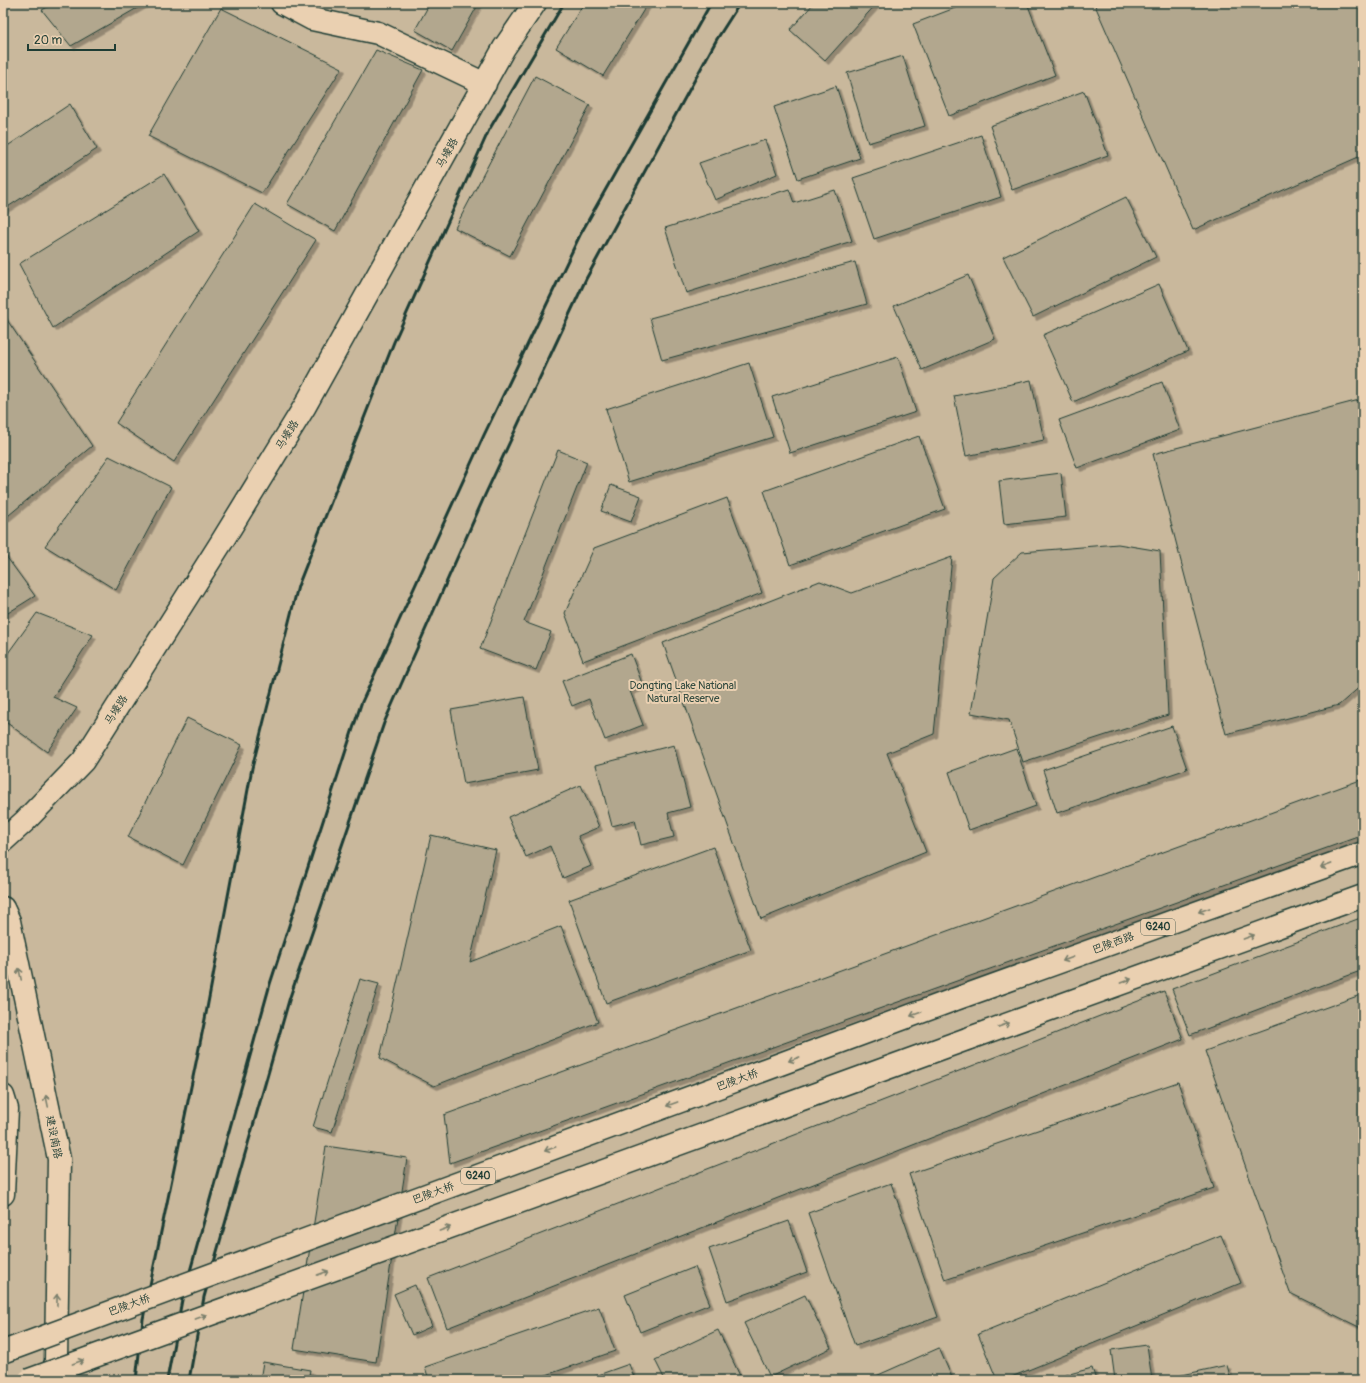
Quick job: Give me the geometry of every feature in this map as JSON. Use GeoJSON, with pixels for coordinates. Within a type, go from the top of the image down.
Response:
{"type":"FeatureCollection","features":[{"type":"Feature","properties":{"kind":"main road"},"geometry":{"type":"LineString","coordinates":[[282,3],[312,19],[378,34],[485,84]]}},
{"type":"Feature","properties":{"kind":"main road","name":"马壕路"},"geometry":{"type":"LineString","coordinates":[[3,841],[25,821],[83,761],[305,406],[504,48],[535,3]]}},
{"type":"Feature","properties":{"kind":"main road","name":"巴陵西路"},"geometry":{"type":"LineString","coordinates":[[953,1000],[1363,853]]}},
{"type":"Feature","properties":{"kind":"main road"},"geometry":{"type":"LineString","coordinates":[[29,1380],[1363,896]]}},
{"type":"Feature","properties":{"kind":"main road","name":"建设南路"},"geometry":{"type":"LineString","coordinates":[[6,914],[59,1158],[56,1361],[51,1380]]}},
{"type":"Feature","properties":{"kind":"main road","name":"巴陵大桥"},"geometry":{"type":"LineString","coordinates":[[3,1352],[953,1000]]}},
{"type":"Feature","properties":{"kind":"main road"},"geometry":{"type":"LineString","coordinates":[[3,1096],[7,1109],[3,1194]]}},
{"type":"Feature","properties":{"kind":"green space","name":"Dongting Lake National Natural Reserve"},"geometry":{"type":"Polygon","coordinates":[[[3,3],[1363,3],[1363,1380],[3,1380],[3,3]]]}},
{"type":"Feature","properties":{"kind":"building"},"geometry":{"type":"Polygon","coordinates":[[[55,3],[146,3],[71,46],[42,10],[55,3]]]}},
{"type":"Feature","properties":{"kind":"building"},"geometry":{"type":"Polygon","coordinates":[[[430,3],[479,3],[452,51],[415,30],[430,3]]]}},
{"type":"Feature","properties":{"kind":"building"},"geometry":{"type":"Polygon","coordinates":[[[584,3],[648,3],[603,76],[556,48],[584,3]]]}},
{"type":"Feature","properties":{"kind":"building"},"geometry":{"type":"Polygon","coordinates":[[[814,3],[877,3],[825,61],[790,30],[814,3]]]}},
{"type":"Feature","properties":{"kind":"building"},"geometry":{"type":"Polygon","coordinates":[[[968,3],[1027,3],[1055,75],[949,116],[913,24],[968,3]]]}},
{"type":"Feature","properties":{"kind":"building"},"geometry":{"type":"Polygon","coordinates":[[[1094,3],[1363,3],[1363,155],[1193,230],[1094,3]]]}},
{"type":"Feature","properties":{"kind":"building"},"geometry":{"type":"Polygon","coordinates":[[[221,8],[342,68],[262,193],[148,136],[221,8]]]}},
{"type":"Feature","properties":{"kind":"building"},"geometry":{"type":"Polygon","coordinates":[[[376,50],[423,70],[335,231],[287,204],[376,50]]]}},
{"type":"Feature","properties":{"kind":"building"},"geometry":{"type":"Polygon","coordinates":[[[903,56],[925,126],[868,143],[847,73],[903,56]]]}},
{"type":"Feature","properties":{"kind":"building"},"geometry":{"type":"Polygon","coordinates":[[[535,76],[590,105],[510,256],[455,228],[535,76]]]}},
{"type":"Feature","properties":{"kind":"building"},"geometry":{"type":"Polygon","coordinates":[[[836,86],[860,158],[798,179],[774,107],[836,86]]]}},
{"type":"Feature","properties":{"kind":"building"},"geometry":{"type":"Polygon","coordinates":[[[1084,91],[1108,155],[1012,190],[990,126],[1084,91]]]}},
{"type":"Feature","properties":{"kind":"building"},"geometry":{"type":"Polygon","coordinates":[[[70,104],[97,149],[3,210],[3,149],[70,104]]]}},
{"type":"Feature","properties":{"kind":"building"},"geometry":{"type":"Polygon","coordinates":[[[981,135],[1001,197],[874,239],[853,178],[981,135]]]}},
{"type":"Feature","properties":{"kind":"building"},"geometry":{"type":"Polygon","coordinates":[[[765,140],[777,174],[715,200],[699,163],[765,140]]]}},
{"type":"Feature","properties":{"kind":"building"},"geometry":{"type":"Polygon","coordinates":[[[164,174],[199,231],[53,328],[19,264],[164,174]]]}},
{"type":"Feature","properties":{"kind":"building"},"geometry":{"type":"Polygon","coordinates":[[[789,189],[794,203],[835,190],[852,241],[686,293],[665,228],[789,189]]]}},
{"type":"Feature","properties":{"kind":"building"},"geometry":{"type":"Polygon","coordinates":[[[1126,197],[1156,257],[1033,317],[1003,257],[1126,197]]]}},
{"type":"Feature","properties":{"kind":"building"},"geometry":{"type":"Polygon","coordinates":[[[255,204],[316,240],[174,462],[116,423],[255,204]]]}},
{"type":"Feature","properties":{"kind":"building"},"geometry":{"type":"Polygon","coordinates":[[[855,262],[867,304],[662,360],[650,318],[855,262]]]}},
{"type":"Feature","properties":{"kind":"building"},"geometry":{"type":"Polygon","coordinates":[[[968,275],[995,339],[922,370],[894,306],[968,275]]]}},
{"type":"Feature","properties":{"kind":"building"},"geometry":{"type":"Polygon","coordinates":[[[1159,284],[1188,351],[1073,402],[1043,335],[1159,284]]]}},
{"type":"Feature","properties":{"kind":"building"},"geometry":{"type":"Polygon","coordinates":[[[3,314],[92,446],[3,520],[3,314]]]}},
{"type":"Feature","properties":{"kind":"building"},"geometry":{"type":"Polygon","coordinates":[[[898,357],[916,412],[790,453],[772,397],[898,357]]]}},
{"type":"Feature","properties":{"kind":"building"},"geometry":{"type":"Polygon","coordinates":[[[749,363],[773,437],[629,482],[606,409],[749,363]]]}},
{"type":"Feature","properties":{"kind":"building"},"geometry":{"type":"Polygon","coordinates":[[[1031,380],[1044,440],[966,456],[954,396],[1031,380]]]}},
{"type":"Feature","properties":{"kind":"building"},"geometry":{"type":"Polygon","coordinates":[[[1162,382],[1180,430],[1077,468],[1059,420],[1162,382]]]}},
{"type":"Feature","properties":{"kind":"building"},"geometry":{"type":"Polygon","coordinates":[[[1363,399],[1363,684],[1339,705],[1226,734],[1153,454],[1363,399]]]}},
{"type":"Feature","properties":{"kind":"building"},"geometry":{"type":"Polygon","coordinates":[[[919,436],[945,509],[790,565],[764,491],[919,436]]]}},
{"type":"Feature","properties":{"kind":"building"},"geometry":{"type":"Polygon","coordinates":[[[558,450],[587,462],[524,622],[551,632],[536,670],[480,649],[558,450]]]}},
{"type":"Feature","properties":{"kind":"building"},"geometry":{"type":"Polygon","coordinates":[[[109,456],[171,487],[116,590],[45,546],[109,456]]]}},
{"type":"Feature","properties":{"kind":"building"},"geometry":{"type":"Polygon","coordinates":[[[1061,473],[1066,517],[1004,524],[999,481],[1061,473]]]}},
{"type":"Feature","properties":{"kind":"building"},"geometry":{"type":"Polygon","coordinates":[[[611,485],[641,496],[631,522],[601,511],[611,485]]]}},
{"type":"Feature","properties":{"kind":"building"},"geometry":{"type":"Polygon","coordinates":[[[727,498],[762,593],[583,661],[565,613],[594,548],[727,498]]]}},
{"type":"Feature","properties":{"kind":"building"},"geometry":{"type":"Polygon","coordinates":[[[1118,544],[1160,551],[1168,715],[1023,762],[1009,720],[971,713],[994,578],[1022,552],[1118,544]]]}},
{"type":"Feature","properties":{"kind":"building"},"geometry":{"type":"Polygon","coordinates":[[[3,552],[35,596],[3,616],[3,552]]]}},
{"type":"Feature","properties":{"kind":"building"},"geometry":{"type":"Polygon","coordinates":[[[952,557],[934,734],[887,753],[926,852],[761,919],[663,643],[820,581],[852,593],[952,557]]]}},
{"type":"Feature","properties":{"kind":"building"},"geometry":{"type":"Polygon","coordinates":[[[37,613],[93,635],[53,697],[77,708],[47,752],[3,720],[3,660],[37,613]]]}},
{"type":"Feature","properties":{"kind":"building"},"geometry":{"type":"Polygon","coordinates":[[[631,654],[643,686],[630,691],[643,725],[605,740],[589,699],[572,706],[562,681],[631,654]]]}},
{"type":"Feature","properties":{"kind":"building"},"geometry":{"type":"Polygon","coordinates":[[[524,697],[538,770],[464,784],[451,710],[524,697]]]}},
{"type":"Feature","properties":{"kind":"building"},"geometry":{"type":"Polygon","coordinates":[[[187,718],[242,745],[183,865],[128,837],[187,718]]]}},
{"type":"Feature","properties":{"kind":"building"},"geometry":{"type":"Polygon","coordinates":[[[1172,726],[1187,769],[1057,813],[1043,770],[1172,726]]]}},
{"type":"Feature","properties":{"kind":"building"},"geometry":{"type":"Polygon","coordinates":[[[674,745],[690,807],[668,813],[674,837],[641,845],[635,820],[612,826],[596,765],[674,745]]]}},
{"type":"Feature","properties":{"kind":"building"},"geometry":{"type":"Polygon","coordinates":[[[1016,748],[1036,806],[969,830],[949,772],[1016,748]]]}},
{"type":"Feature","properties":{"kind":"building"},"geometry":{"type":"Polygon","coordinates":[[[1363,779],[1363,835],[450,1163],[444,1115],[1363,779]]]}},
{"type":"Feature","properties":{"kind":"building"},"geometry":{"type":"Polygon","coordinates":[[[581,785],[599,827],[578,836],[591,866],[563,878],[550,846],[526,857],[508,817],[581,785]]]}},
{"type":"Feature","properties":{"kind":"building"},"geometry":{"type":"Polygon","coordinates":[[[431,835],[496,850],[470,962],[561,926],[598,1022],[434,1086],[380,1058],[431,835]]]}},
{"type":"Feature","properties":{"kind":"building"},"geometry":{"type":"Polygon","coordinates":[[[713,847],[751,950],[606,1003],[569,900],[713,847]]]}},
{"type":"Feature","properties":{"kind":"building"},"geometry":{"type":"Polygon","coordinates":[[[1363,917],[1363,970],[1190,1035],[1172,989],[1363,917]]]}},
{"type":"Feature","properties":{"kind":"building"},"geometry":{"type":"Polygon","coordinates":[[[360,979],[379,984],[332,1132],[313,1127],[360,979]]]}},
{"type":"Feature","properties":{"kind":"building"},"geometry":{"type":"Polygon","coordinates":[[[1164,991],[1183,1039],[447,1328],[428,1278],[1164,991]]]}},
{"type":"Feature","properties":{"kind":"building"},"geometry":{"type":"Polygon","coordinates":[[[1363,994],[1363,1329],[1290,1293],[1205,1051],[1363,994]]]}},
{"type":"Feature","properties":{"kind":"building"},"geometry":{"type":"Polygon","coordinates":[[[1178,1082],[1214,1188],[945,1280],[909,1174],[1178,1082]]]}},
{"type":"Feature","properties":{"kind":"building"},"geometry":{"type":"Polygon","coordinates":[[[326,1146],[407,1158],[376,1362],[294,1349],[326,1146]]]}},
{"type":"Feature","properties":{"kind":"building"},"geometry":{"type":"Polygon","coordinates":[[[891,1183],[938,1317],[855,1346],[808,1213],[891,1183]]]}},
{"type":"Feature","properties":{"kind":"building"},"geometry":{"type":"Polygon","coordinates":[[[789,1221],[807,1272],[727,1301],[709,1249],[789,1221]]]}},
{"type":"Feature","properties":{"kind":"building"},"geometry":{"type":"Polygon","coordinates":[[[1221,1235],[1241,1283],[1004,1380],[997,1380],[978,1334],[1221,1235]]]}},
{"type":"Feature","properties":{"kind":"building"},"geometry":{"type":"Polygon","coordinates":[[[695,1267],[710,1304],[640,1332],[625,1295],[695,1267]]]}},
{"type":"Feature","properties":{"kind":"building"},"geometry":{"type":"Polygon","coordinates":[[[415,1285],[432,1326],[412,1335],[394,1294],[415,1285]]]}},
{"type":"Feature","properties":{"kind":"building"},"geometry":{"type":"Polygon","coordinates":[[[805,1295],[831,1348],[770,1377],[744,1323],[805,1295]]]}},
{"type":"Feature","properties":{"kind":"building"},"geometry":{"type":"Polygon","coordinates":[[[599,1307],[615,1351],[532,1380],[429,1380],[425,1367],[599,1307]]]}},
{"type":"Feature","properties":{"kind":"building"},"geometry":{"type":"Polygon","coordinates":[[[718,1330],[742,1380],[665,1380],[655,1360],[718,1330]]]}},
{"type":"Feature","properties":{"kind":"building"},"geometry":{"type":"Polygon","coordinates":[[[1147,1345],[1152,1380],[1115,1380],[1111,1350],[1147,1345]]]}},
{"type":"Feature","properties":{"kind":"building"},"geometry":{"type":"Polygon","coordinates":[[[939,1348],[953,1380],[867,1380],[939,1348]]]}},
{"type":"Feature","properties":{"kind":"building"},"geometry":{"type":"Polygon","coordinates":[[[263,1362],[310,1370],[308,1380],[260,1380],[263,1362]]]}},
{"type":"Feature","properties":{"kind":"building"},"geometry":{"type":"Polygon","coordinates":[[[629,1364],[635,1380],[584,1380],[629,1364]]]}},
{"type":"Feature","properties":{"kind":"building"},"geometry":{"type":"Polygon","coordinates":[[[1227,1365],[1231,1380],[1160,1380],[1227,1365]]]}},
{"type":"Feature","properties":{"kind":"building"},"geometry":{"type":"Polygon","coordinates":[[[1092,1368],[1096,1380],[1047,1380],[1092,1368]]]}},
{"type":"Feature","properties":{"kind":"railway"},"geometry":{"type":"LineString","coordinates":[[136,1380],[143,1319],[205,1019],[252,768],[298,586],[394,342],[489,130],[564,3]]}},
{"type":"Feature","properties":{"kind":"railway"},"geometry":{"type":"LineString","coordinates":[[167,1380],[182,1300],[270,984],[361,704],[484,435],[580,235],[711,3]]}},
{"type":"Feature","properties":{"kind":"railway"},"geometry":{"type":"LineString","coordinates":[[189,1380],[204,1297],[290,997],[384,723],[485,495],[586,279],[717,39],[740,3]]}}]}
